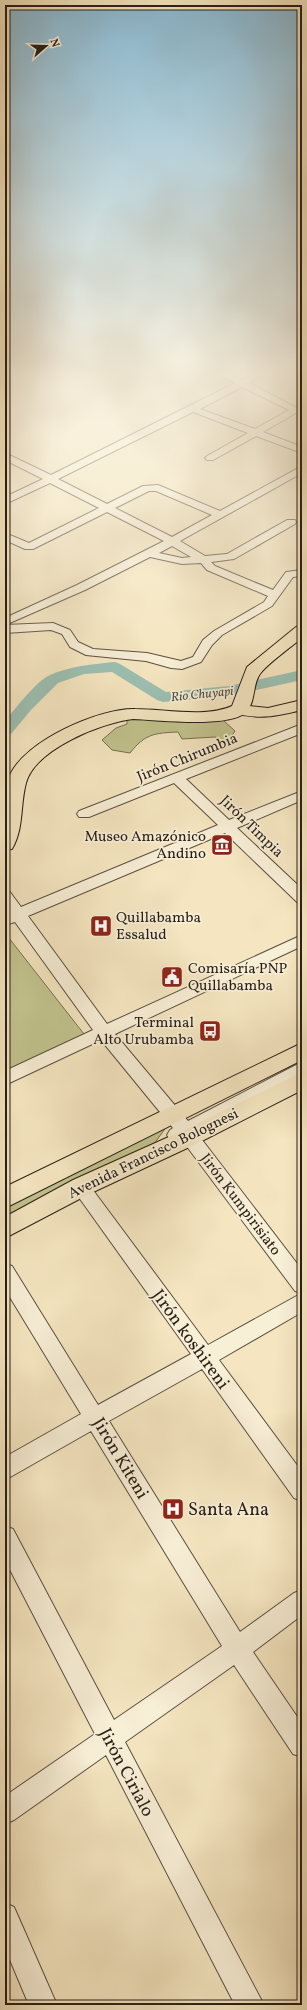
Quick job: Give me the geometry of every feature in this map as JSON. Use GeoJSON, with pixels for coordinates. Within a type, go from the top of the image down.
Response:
{"type":"FeatureCollection","features":[{"type":"Feature","properties":{"kind":"highway"},"geometry":{"type":"LineString","coordinates":[[5,844],[20,773],[34,757],[58,741],[94,723],[112,717],[131,714],[202,716],[227,714],[241,705],[248,678],[260,663],[302,630]]}},
{"type":"Feature","properties":{"kind":"main road"},"geometry":{"type":"LineString","coordinates":[[241,705],[268,712],[302,705]]}},
{"type":"Feature","properties":{"kind":"main road","name":"Avenida Francisco Bolognesi"},"geometry":{"type":"LineString","coordinates":[[5,1228],[80,1188],[183,1128],[302,1051]]}},
{"type":"Feature","properties":{"kind":"main road","name":"Avenida Francisco Bolognesi"},"geometry":{"type":"LineString","coordinates":[[5,1198],[302,1080]]}},
{"type":"Feature","properties":{"kind":"street"},"geometry":{"type":"LineString","coordinates":[[28,468],[173,542],[204,560],[211,568],[275,595]]}},
{"type":"Feature","properties":{"kind":"street"},"geometry":{"type":"LineString","coordinates":[[5,501],[73,468]]}},
{"type":"Feature","properties":{"kind":"street"},"geometry":{"type":"LineString","coordinates":[[5,622],[47,605],[150,554],[302,469]]}},
{"type":"Feature","properties":{"kind":"street"},"geometry":{"type":"LineString","coordinates":[[5,536],[29,548],[147,488],[158,488],[221,515]]}},
{"type":"Feature","properties":{"kind":"street"},"geometry":{"type":"LineString","coordinates":[[150,554],[182,561],[230,557],[291,522]]}},
{"type":"Feature","properties":{"kind":"street"},"geometry":{"type":"LineString","coordinates":[[5,629],[53,626],[66,632],[74,644],[90,652],[147,657],[171,664],[182,665],[197,659],[207,643],[218,633],[268,604],[290,574],[302,573]]}},
{"type":"Feature","properties":{"kind":"street","name":"Jirón Chirumbia"},"geometry":{"type":"LineString","coordinates":[[84,814],[178,779],[302,728]]}},
{"type":"Feature","properties":{"kind":"street","name":"Jirón Timpia"},"geometry":{"type":"LineString","coordinates":[[178,779],[302,898]]}},
{"type":"Feature","properties":{"kind":"street"},"geometry":{"type":"LineString","coordinates":[[11,917],[228,827],[299,801]]}},
{"type":"Feature","properties":{"kind":"street","name":"Jirón Kumpirisiato"},"geometry":{"type":"LineString","coordinates":[[5,896],[11,917],[103,1032],[183,1128],[302,1285]]}},
{"type":"Feature","properties":{"kind":"street"},"geometry":{"type":"LineString","coordinates":[[5,1078],[302,940]]}},
{"type":"Feature","properties":{"kind":"street"},"geometry":{"type":"LineString","coordinates":[[183,1128],[302,1069]]}},
{"type":"Feature","properties":{"kind":"street"},"geometry":{"type":"LineString","coordinates":[[5,1224],[80,1188]]}},
{"type":"Feature","properties":{"kind":"street","name":"Jirón koshireni"},"geometry":{"type":"LineString","coordinates":[[80,1188],[302,1490]]}},
{"type":"Feature","properties":{"kind":"street","name":"Jirón Kiteni"},"geometry":{"type":"LineString","coordinates":[[5,1272],[237,1649],[302,1745]]}},
{"type":"Feature","properties":{"kind":"street"},"geometry":{"type":"LineString","coordinates":[[5,1469],[95,1416],[206,1358],[302,1302]]}},
{"type":"Feature","properties":{"kind":"street","name":"Jirón Cirialo"},"geometry":{"type":"LineString","coordinates":[[5,1537],[250,2005]]}},
{"type":"Feature","properties":{"kind":"street"},"geometry":{"type":"LineString","coordinates":[[5,1811],[237,1649],[302,1601]]}},
{"type":"Feature","properties":{"kind":"street"},"geometry":{"type":"LineString","coordinates":[[5,1916],[43,2005]]}},
{"type":"Feature","properties":{"kind":"green space"},"geometry":{"type":"Polygon","coordinates":[[[224,715],[224,721],[235,731],[231,737],[233,740],[226,745],[215,737],[182,739],[178,732],[170,732],[156,734],[145,738],[130,753],[112,750],[102,740],[116,728],[127,724],[127,721],[122,716],[224,715]]]}},
{"type":"Feature","properties":{"kind":"green space"},"geometry":{"type":"Polygon","coordinates":[[[5,933],[84,1034],[5,1073],[5,933]]]}},
{"type":"Feature","properties":{"kind":"green space"},"geometry":{"type":"Polygon","coordinates":[[[167,1126],[149,1151],[5,1228],[5,1198],[167,1126]]]}},
{"type":"Feature","properties":{"kind":"waterway","name":"Rio Chuyapi"},"geometry":{"type":"LineString","coordinates":[[5,731],[25,707],[53,680],[82,670],[115,667],[163,697],[229,691],[263,685],[302,675]]}},
{"type":"Feature","properties":{"kind":"place","name":"Museo Amazónico Andino"},"geometry":{"type":"Point","coordinates":[222,845]}},
{"type":"Feature","properties":{"kind":"place","name":"Quillabamba Essalud"},"geometry":{"type":"Point","coordinates":[101,926]}},
{"type":"Feature","properties":{"kind":"place","name":"Comisaría PNP Quillabamba"},"geometry":{"type":"Point","coordinates":[172,977]}},
{"type":"Feature","properties":{"kind":"place","name":"Terminal Alto Urubamba"},"geometry":{"type":"Point","coordinates":[210,1031]}},
{"type":"Feature","properties":{"kind":"place","name":"Santa Ana"},"geometry":{"type":"Point","coordinates":[173,1509]}}]}
